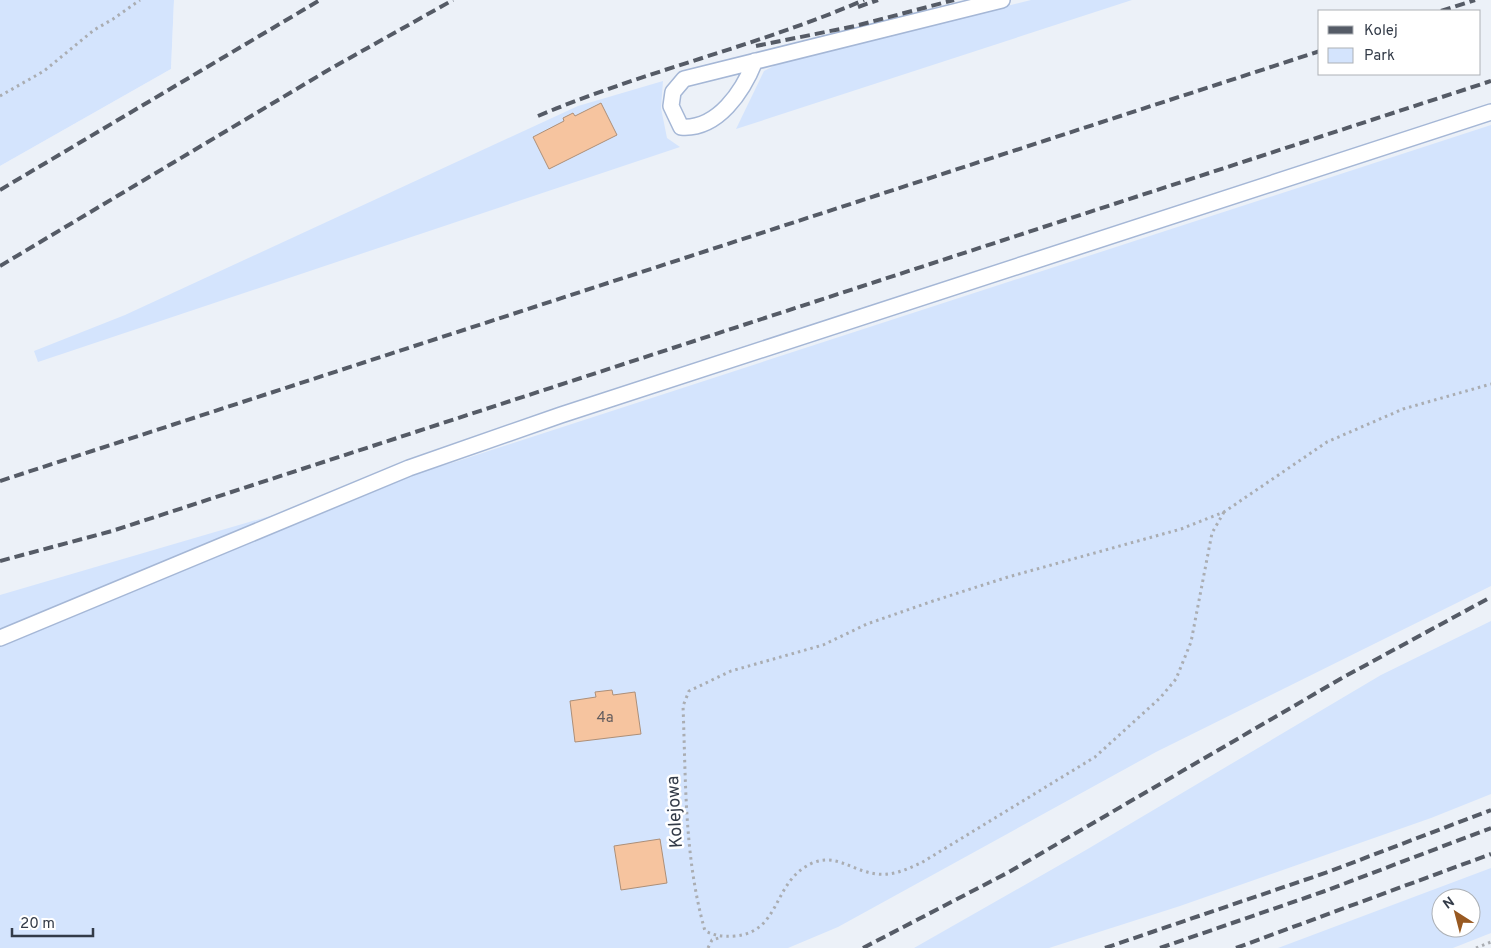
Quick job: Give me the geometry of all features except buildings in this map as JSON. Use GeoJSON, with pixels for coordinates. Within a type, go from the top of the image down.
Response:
{"type":"FeatureCollection","features":[{"type":"Feature","properties":{"kind":"lane"},"geometry":{"type":"LineString","coordinates":[[755,61],[746,84],[729,104],[714,117],[692,128],[681,127],[671,106],[673,92],[684,79],[755,61],[1002,0]]}},
{"type":"Feature","properties":{"kind":"lane"},"geometry":{"type":"LineString","coordinates":[[0,638],[409,468],[570,412],[1491,112]]}},
{"type":"Feature","properties":{"kind":"path"},"geometry":{"type":"LineString","coordinates":[[0,96],[44,71],[94,30],[140,0]]}},
{"type":"Feature","properties":{"kind":"path"},"geometry":{"type":"LineString","coordinates":[[708,948],[712,940],[722,937],[748,935],[762,926],[793,877],[805,866],[825,860],[843,861],[856,869],[876,874],[891,874],[921,863],[1095,757],[1140,718],[1176,679],[1190,642],[1212,533],[1224,512],[1327,442],[1403,409],[1491,384]]}},
{"type":"Feature","properties":{"kind":"path","name":"Kolejowa"},"geometry":{"type":"LineString","coordinates":[[722,937],[705,931],[697,902],[691,865],[686,809],[683,706],[689,691],[731,671],[823,645],[867,624],[933,601],[1008,577],[1182,529],[1224,512]]}},
{"type":"Feature","properties":{"kind":"path"},"geometry":{"type":"LineString","coordinates":[[1476,948],[1491,942]]}},
{"type":"Feature","properties":{"kind":"shaded area"},"geometry":{"type":"Polygon","coordinates":[[[174,0],[1491,0],[1491,948],[0,948],[0,166],[171,69],[174,0]]]}},
{"type":"Feature","properties":{"kind":"green space"},"geometry":{"type":"Polygon","coordinates":[[[0,0],[174,0],[171,69],[0,166],[0,0]]]}},
{"type":"Feature","properties":{"kind":"green space"},"geometry":{"type":"Polygon","coordinates":[[[1031,0],[1132,0],[736,129],[764,71],[785,60],[1031,0]]]}},
{"type":"Feature","properties":{"kind":"green space"},"geometry":{"type":"Polygon","coordinates":[[[663,81],[661,108],[667,138],[680,147],[38,362],[34,351],[125,315],[578,106],[663,81]]]}},
{"type":"Feature","properties":{"kind":"green space"},"geometry":{"type":"Polygon","coordinates":[[[1491,125],[1491,586],[1156,752],[838,927],[788,948],[0,948],[0,595],[458,461],[1491,125]]]}},
{"type":"Feature","properties":{"kind":"green space"},"geometry":{"type":"Polygon","coordinates":[[[1491,621],[1491,794],[1431,818],[1180,906],[1049,948],[914,948],[1086,850],[1381,675],[1491,621]]]}},
{"type":"Feature","properties":{"kind":"green space"},"geometry":{"type":"Polygon","coordinates":[[[1491,868],[1491,933],[1481,937],[1481,888],[1438,888],[1491,868]]]}},
{"type":"Feature","properties":{"kind":"green space"},"geometry":{"type":"Polygon","coordinates":[[[1431,891],[1431,938],[1478,938],[1453,948],[1278,948],[1431,891]]]}},
{"type":"Feature","properties":{"kind":"railway"},"geometry":{"type":"LineString","coordinates":[[0,190],[320,0]]}},
{"type":"Feature","properties":{"kind":"railway"},"geometry":{"type":"LineString","coordinates":[[0,266],[330,69],[453,0]]}},
{"type":"Feature","properties":{"kind":"railway"},"geometry":{"type":"LineString","coordinates":[[538,116],[619,85],[783,31],[864,0]]}},
{"type":"Feature","properties":{"kind":"railway"},"geometry":{"type":"LineString","coordinates":[[858,7],[878,0]]}},
{"type":"Feature","properties":{"kind":"railway"},"geometry":{"type":"LineString","coordinates":[[756,46],[855,26],[954,0]]}},
{"type":"Feature","properties":{"kind":"railway"},"geometry":{"type":"LineString","coordinates":[[1444,10],[1475,0]]}},
{"type":"Feature","properties":{"kind":"railway"},"geometry":{"type":"LineString","coordinates":[[0,481],[1318,52]]}},
{"type":"Feature","properties":{"kind":"railway"},"geometry":{"type":"LineString","coordinates":[[0,561],[112,531],[1491,81]]}},
{"type":"Feature","properties":{"kind":"railway"},"geometry":{"type":"LineString","coordinates":[[863,948],[1009,872],[1342,678],[1491,597]]}},
{"type":"Feature","properties":{"kind":"railway"},"geometry":{"type":"LineString","coordinates":[[1105,948],[1328,872],[1491,810]]}},
{"type":"Feature","properties":{"kind":"railway"},"geometry":{"type":"LineString","coordinates":[[1160,948],[1325,891],[1491,828]]}},
{"type":"Feature","properties":{"kind":"railway"},"geometry":{"type":"LineString","coordinates":[[1236,948],[1491,854]]}}]}
